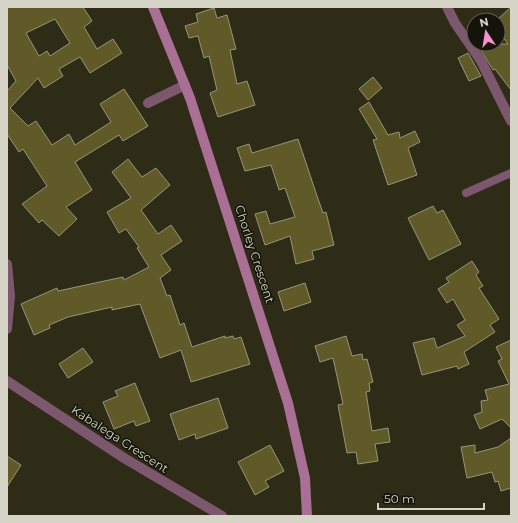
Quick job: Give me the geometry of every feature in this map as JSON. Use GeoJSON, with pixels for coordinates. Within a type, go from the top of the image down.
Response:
{"type":"FeatureCollection","features":[{"type":"Feature","properties":{"kind":"main road","name":"Chorley Crescent"},"geometry":{"type":"LineString","coordinates":[[153,7],[185,85],[288,403],[305,478],[307,516]]}},
{"type":"Feature","properties":{"kind":"street"},"geometry":{"type":"LineString","coordinates":[[447,7],[455,23],[481,61],[511,121]]}},
{"type":"Feature","properties":{"kind":"street"},"geometry":{"type":"LineString","coordinates":[[148,103],[185,85]]}},
{"type":"Feature","properties":{"kind":"street"},"geometry":{"type":"LineString","coordinates":[[7,264],[10,296],[7,329]]}},
{"type":"Feature","properties":{"kind":"street","name":"Kabalega Crescent"},"geometry":{"type":"LineString","coordinates":[[7,381],[124,458],[222,516]]}},
{"type":"Feature","properties":{"kind":"lane"},"geometry":{"type":"LineString","coordinates":[[466,193],[511,173]]}},
{"type":"Feature","properties":{"kind":"building"},"geometry":{"type":"Polygon","coordinates":[[[7,7],[83,7],[92,21],[84,27],[97,49],[113,39],[122,53],[90,73],[80,57],[59,69],[63,76],[44,88],[38,78],[10,108],[28,126],[36,121],[52,145],[69,134],[75,145],[111,122],[100,104],[124,89],[148,126],[123,141],[119,135],[75,162],[92,190],[66,207],[77,219],[59,236],[42,220],[39,223],[22,204],[47,186],[23,149],[19,152],[7,134],[7,91],[16,81],[7,65],[7,7]],[[55,19],[26,33],[39,56],[47,51],[50,56],[70,43],[55,19]]]}},
{"type":"Feature","properties":{"kind":"building"},"geometry":{"type":"Polygon","coordinates":[[[511,7],[511,90],[495,69],[493,70],[482,52],[506,52],[506,44],[508,44],[506,41],[506,12],[511,7]]]}},
{"type":"Feature","properties":{"kind":"building"},"geometry":{"type":"Polygon","coordinates":[[[214,8],[217,18],[227,15],[236,49],[230,50],[237,84],[247,81],[255,105],[218,117],[210,93],[217,90],[209,56],[204,58],[198,36],[189,38],[185,26],[198,22],[196,14],[214,8]]]}},
{"type":"Feature","properties":{"kind":"building"},"geometry":{"type":"Polygon","coordinates":[[[468,53],[481,76],[469,81],[458,58],[468,53]]]}},
{"type":"Feature","properties":{"kind":"building"},"geometry":{"type":"Polygon","coordinates":[[[373,77],[382,88],[368,100],[359,89],[373,77]]]}},
{"type":"Feature","properties":{"kind":"building"},"geometry":{"type":"Polygon","coordinates":[[[369,102],[388,135],[399,132],[400,138],[415,131],[420,142],[408,148],[417,175],[388,185],[373,140],[377,139],[359,109],[369,102]]]}},
{"type":"Feature","properties":{"kind":"building"},"geometry":{"type":"Polygon","coordinates":[[[298,139],[323,213],[326,212],[334,245],[312,251],[314,259],[296,264],[290,236],[265,245],[255,214],[266,211],[270,224],[295,217],[285,188],[279,190],[271,165],[245,171],[237,148],[249,144],[252,153],[298,139]]]}},
{"type":"Feature","properties":{"kind":"building"},"geometry":{"type":"Polygon","coordinates":[[[128,159],[142,177],[156,168],[170,185],[141,210],[158,234],[171,225],[182,241],[161,255],[171,270],[160,278],[167,296],[170,295],[180,325],[184,323],[192,347],[225,336],[225,338],[233,336],[234,339],[241,337],[250,364],[191,382],[181,350],[160,358],[140,304],[112,310],[112,307],[68,317],[49,325],[50,328],[34,335],[21,304],[57,288],[58,291],[123,277],[124,280],[149,267],[137,248],[139,247],[126,229],[119,233],[107,212],[131,198],[112,172],[128,159]]]}},
{"type":"Feature","properties":{"kind":"building"},"geometry":{"type":"Polygon","coordinates":[[[433,206],[437,213],[443,210],[461,244],[429,260],[408,218],[433,206]]]}},
{"type":"Feature","properties":{"kind":"building"},"geometry":{"type":"Polygon","coordinates":[[[472,261],[479,272],[476,275],[483,286],[479,288],[499,319],[490,325],[495,332],[464,352],[469,364],[458,369],[457,366],[422,375],[413,343],[434,338],[437,348],[465,336],[457,325],[465,320],[453,299],[447,303],[438,289],[449,282],[446,278],[472,261]]]}},
{"type":"Feature","properties":{"kind":"building"},"geometry":{"type":"Polygon","coordinates":[[[305,283],[311,302],[284,311],[278,292],[305,283]]]}},
{"type":"Feature","properties":{"kind":"building"},"geometry":{"type":"Polygon","coordinates":[[[346,336],[352,356],[362,354],[363,360],[367,359],[373,382],[369,383],[370,391],[366,392],[372,431],[388,428],[390,442],[375,444],[378,461],[358,464],[356,452],[347,453],[338,405],[343,404],[333,358],[320,362],[315,346],[346,336]]]}},
{"type":"Feature","properties":{"kind":"building"},"geometry":{"type":"Polygon","coordinates":[[[511,340],[511,428],[502,419],[480,429],[474,415],[482,412],[481,401],[488,400],[485,390],[509,384],[498,361],[502,359],[496,347],[511,340]]]}},
{"type":"Feature","properties":{"kind":"building"},"geometry":{"type":"Polygon","coordinates":[[[83,348],[93,362],[68,378],[59,364],[83,348]]]}},
{"type":"Feature","properties":{"kind":"building"},"geometry":{"type":"Polygon","coordinates":[[[135,383],[150,421],[136,426],[134,421],[114,429],[103,402],[118,396],[115,391],[135,383]]]}},
{"type":"Feature","properties":{"kind":"building"},"geometry":{"type":"Polygon","coordinates":[[[218,398],[228,428],[196,439],[195,434],[179,440],[170,414],[218,398]]]}},
{"type":"Feature","properties":{"kind":"building"},"geometry":{"type":"Polygon","coordinates":[[[511,438],[511,488],[501,491],[498,481],[495,482],[492,472],[467,478],[461,447],[475,445],[475,453],[498,447],[511,438]]]}},
{"type":"Feature","properties":{"kind":"building"},"geometry":{"type":"Polygon","coordinates":[[[270,445],[284,471],[265,481],[269,487],[255,495],[238,462],[270,445]]]}},
{"type":"Feature","properties":{"kind":"building"},"geometry":{"type":"Polygon","coordinates":[[[7,456],[21,465],[7,487],[7,456]]]}}]}
